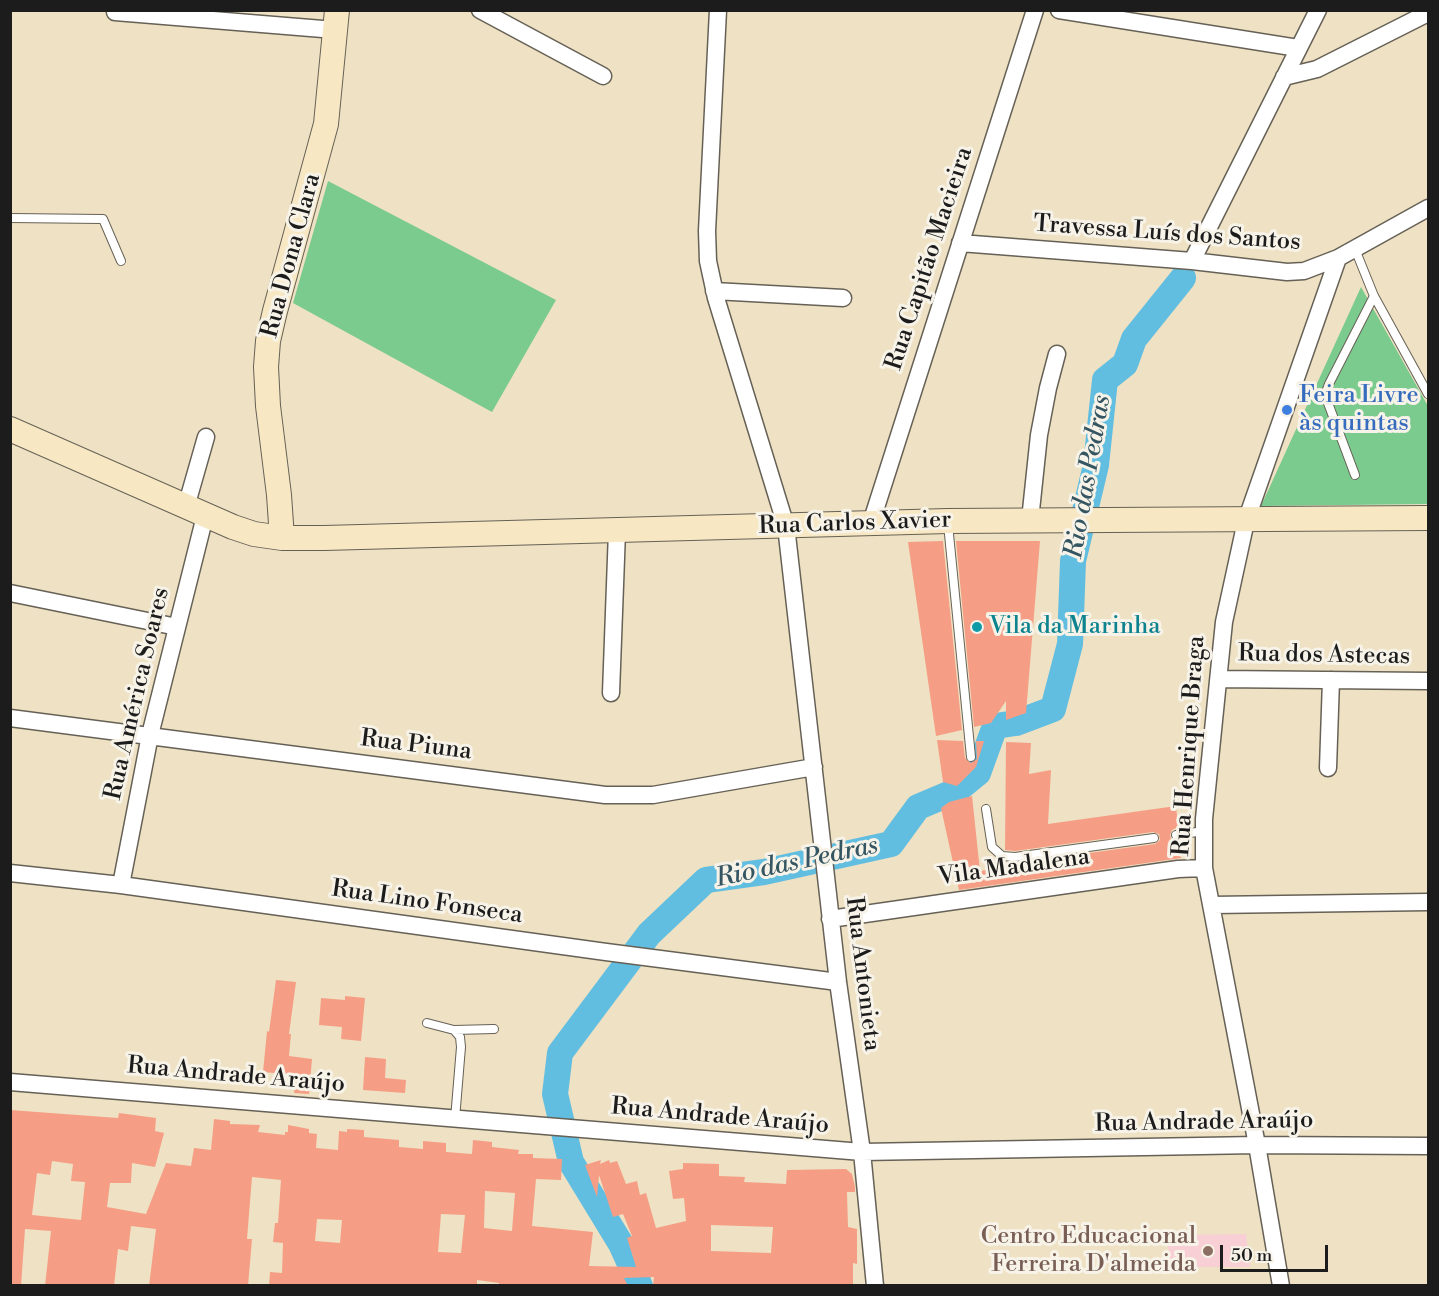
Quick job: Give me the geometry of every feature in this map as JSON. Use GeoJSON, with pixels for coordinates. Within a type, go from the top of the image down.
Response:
{"type":"FeatureCollection","features":[{"type":"Feature","properties":{"kind":"street"},"geometry":{"type":"LineString","coordinates":[[480,10],[603,76]]}},
{"type":"Feature","properties":{"kind":"street","name":"Rua Antonieta"},"geometry":{"type":"LineString","coordinates":[[718,10],[707,231],[708,261],[714,291],[786,526],[837,982],[862,1152],[875,1286]]}},
{"type":"Feature","properties":{"kind":"street","name":"Rua Capitão Macieira"},"geometry":{"type":"LineString","coordinates":[[871,523],[1035,10]]}},
{"type":"Feature","properties":{"kind":"street"},"geometry":{"type":"LineString","coordinates":[[1059,10],[1298,48]]}},
{"type":"Feature","properties":{"kind":"street"},"geometry":{"type":"LineString","coordinates":[[1192,261],[1318,10]]}},
{"type":"Feature","properties":{"kind":"street"},"geometry":{"type":"LineString","coordinates":[[115,12],[336,20]]}},
{"type":"Feature","properties":{"kind":"street"},"geometry":{"type":"LineString","coordinates":[[1284,77],[1317,69],[1428,13]]}},
{"type":"Feature","properties":{"kind":"street","name":"Rua Dona Clara"},"geometry":{"type":"LineString","coordinates":[[282,538],[268,406],[266,367],[268,341],[326,124],[336,20]]}},
{"type":"Feature","properties":{"kind":"street","name":"Travessa Luís dos Santos"},"geometry":{"type":"LineString","coordinates":[[960,243],[1192,261],[1287,272],[1304,271],[1338,258],[1428,208]]}},
{"type":"Feature","properties":{"kind":"street","name":"Rua Henrique Braga"},"geometry":{"type":"LineString","coordinates":[[1281,1286],[1257,1145],[1204,868],[1206,783],[1224,622],[1246,520],[1338,258]]}},
{"type":"Feature","properties":{"kind":"street"},"geometry":{"type":"LineString","coordinates":[[714,291],[843,298]]}},
{"type":"Feature","properties":{"kind":"street"},"geometry":{"type":"LineString","coordinates":[[1030,520],[1039,435],[1048,388],[1058,354]]}},
{"type":"Feature","properties":{"kind":"street","name":"Rua Carlos Xavier"},"geometry":{"type":"LineString","coordinates":[[10,429],[196,511],[254,534],[282,538],[948,521],[1428,518]]}},
{"type":"Feature","properties":{"kind":"street","name":"Rua América Soares"},"geometry":{"type":"LineString","coordinates":[[121,885],[150,735],[177,627],[206,436]]}},
{"type":"Feature","properties":{"kind":"street"},"geometry":{"type":"LineString","coordinates":[[611,693],[618,531]]}},
{"type":"Feature","properties":{"kind":"street"},"geometry":{"type":"LineString","coordinates":[[10,593],[177,627]]}},
{"type":"Feature","properties":{"kind":"street","name":"Rua dos Astecas"},"geometry":{"type":"LineString","coordinates":[[1219,679],[1428,681]]}},
{"type":"Feature","properties":{"kind":"street"},"geometry":{"type":"LineString","coordinates":[[1328,768],[1331,680]]}},
{"type":"Feature","properties":{"kind":"street","name":"Rua Piuna"},"geometry":{"type":"LineString","coordinates":[[10,718],[605,795],[653,795],[814,767]]}},
{"type":"Feature","properties":{"kind":"street","name":"Vila Madalena"},"geometry":{"type":"LineString","coordinates":[[830,919],[1178,869],[1204,868]]}},
{"type":"Feature","properties":{"kind":"street","name":"Rua Lino Fonseca"},"geometry":{"type":"LineString","coordinates":[[10,873],[121,885],[837,982]]}},
{"type":"Feature","properties":{"kind":"street"},"geometry":{"type":"LineString","coordinates":[[1212,905],[1428,902]]}},
{"type":"Feature","properties":{"kind":"street","name":"Rua Andrade Araújo"},"geometry":{"type":"LineString","coordinates":[[10,1082],[862,1152],[1257,1145],[1428,1146]]}},
{"type":"Feature","properties":{"kind":"lane"},"geometry":{"type":"LineString","coordinates":[[10,218],[103,219],[121,261]]}},
{"type":"Feature","properties":{"kind":"lane"},"geometry":{"type":"LineString","coordinates":[[1354,249],[1374,296],[1428,393]]}},
{"type":"Feature","properties":{"kind":"lane"},"geometry":{"type":"LineString","coordinates":[[1355,474],[1325,395],[1374,296]]}},
{"type":"Feature","properties":{"kind":"lane"},"geometry":{"type":"LineString","coordinates":[[948,521],[971,757]]}},
{"type":"Feature","properties":{"kind":"lane"},"geometry":{"type":"LineString","coordinates":[[986,809],[992,847],[1002,856],[1015,857],[1154,838]]}},
{"type":"Feature","properties":{"kind":"lane"},"geometry":{"type":"LineString","coordinates":[[1176,835],[1204,831]]}},
{"type":"Feature","properties":{"kind":"lane"},"geometry":{"type":"LineString","coordinates":[[427,1023],[454,1030],[494,1029]]}},
{"type":"Feature","properties":{"kind":"lane"},"geometry":{"type":"LineString","coordinates":[[454,1030],[460,1037],[461,1047],[455,1119]]}},
{"type":"Feature","properties":{"kind":"shaded area","name":"Centro Educacional Ferreira D'almeida"},"geometry":{"type":"Polygon","coordinates":[[[1246,1234],[1250,1267],[1170,1267],[1167,1235],[1246,1234]]]}},
{"type":"Feature","properties":{"kind":"green space"},"geometry":{"type":"Polygon","coordinates":[[[328,181],[556,300],[492,412],[293,303],[328,181]]]}},
{"type":"Feature","properties":{"kind":"green space"},"geometry":{"type":"Polygon","coordinates":[[[1361,287],[1428,406],[1428,504],[1261,506],[1361,287]]]}},
{"type":"Feature","properties":{"kind":"building"},"geometry":{"type":"Polygon","coordinates":[[[943,541],[962,730],[936,736],[908,542],[943,541]]]}},
{"type":"Feature","properties":{"kind":"building"},"geometry":{"type":"Polygon","coordinates":[[[956,541],[1040,541],[1026,713],[1006,720],[1006,701],[991,723],[974,727],[956,541]]]}},
{"type":"Feature","properties":{"kind":"building"},"geometry":{"type":"Polygon","coordinates":[[[937,740],[963,741],[965,758],[971,763],[977,759],[976,741],[984,741],[976,767],[957,786],[943,782],[937,740]]]}},
{"type":"Feature","properties":{"kind":"building"},"geometry":{"type":"Polygon","coordinates":[[[1006,742],[1031,743],[1029,774],[1051,770],[1048,824],[1176,806],[1178,827],[1172,830],[1170,835],[1171,839],[1177,841],[1181,858],[959,890],[941,808],[949,802],[972,796],[980,871],[1005,867],[1005,863],[1155,844],[1160,840],[1159,834],[1153,832],[1015,851],[1005,850],[1006,742]]]}},
{"type":"Feature","properties":{"kind":"building"},"geometry":{"type":"Polygon","coordinates":[[[276,980],[296,982],[289,1034],[291,1034],[289,1056],[312,1059],[309,1094],[294,1093],[296,1075],[263,1072],[276,980]]]}},
{"type":"Feature","properties":{"kind":"building"},"geometry":{"type":"Polygon","coordinates":[[[345,996],[365,998],[361,1041],[341,1039],[342,1027],[319,1025],[321,998],[345,1000],[345,996]]]}},
{"type":"Feature","properties":{"kind":"building"},"geometry":{"type":"Polygon","coordinates":[[[365,1057],[386,1059],[385,1078],[406,1080],[405,1093],[363,1090],[365,1057]]]}},
{"type":"Feature","properties":{"kind":"building"},"geometry":{"type":"Polygon","coordinates":[[[10,1110],[118,1118],[119,1113],[156,1118],[155,1131],[164,1133],[155,1167],[132,1163],[131,1183],[110,1183],[107,1207],[146,1214],[166,1163],[191,1166],[194,1148],[211,1150],[214,1119],[230,1121],[230,1124],[260,1125],[258,1132],[285,1135],[285,1132],[288,1132],[288,1125],[309,1129],[309,1133],[317,1134],[316,1148],[338,1150],[339,1131],[347,1132],[347,1129],[364,1130],[364,1137],[399,1140],[399,1147],[423,1149],[423,1141],[446,1143],[446,1152],[472,1154],[473,1140],[492,1142],[492,1147],[519,1150],[518,1154],[533,1154],[533,1158],[562,1159],[561,1180],[536,1179],[532,1226],[593,1232],[589,1266],[636,1267],[627,1238],[632,1236],[623,1214],[613,1217],[599,1175],[597,1197],[585,1165],[601,1160],[600,1164],[609,1160],[610,1163],[617,1161],[626,1184],[637,1181],[640,1195],[646,1193],[656,1228],[686,1221],[684,1198],[673,1199],[669,1171],[683,1169],[683,1163],[719,1164],[719,1176],[745,1177],[744,1182],[786,1184],[787,1170],[846,1169],[852,1174],[855,1187],[855,1192],[847,1192],[848,1227],[857,1229],[857,1264],[853,1263],[853,1286],[653,1286],[654,1277],[624,1278],[628,1286],[499,1286],[499,1283],[477,1280],[477,1286],[269,1286],[270,1272],[282,1273],[283,1243],[273,1242],[275,1223],[278,1223],[281,1180],[252,1177],[247,1239],[252,1239],[248,1286],[149,1286],[156,1229],[131,1226],[128,1251],[118,1249],[114,1286],[45,1286],[51,1231],[25,1229],[21,1286],[10,1286],[10,1110]],[[52,1161],[50,1175],[37,1173],[32,1215],[81,1220],[85,1182],[71,1181],[73,1164],[52,1161]],[[485,1191],[484,1228],[512,1231],[515,1193],[485,1191]],[[441,1214],[438,1252],[461,1253],[465,1215],[441,1214]],[[317,1219],[315,1241],[340,1243],[342,1220],[317,1219]],[[711,1225],[711,1251],[771,1253],[773,1227],[711,1225]]]}},
{"type":"Feature","properties":{"kind":"waterway","name":"Rio das Pedras"},"geometry":{"type":"LineString","coordinates":[[640,1286],[621,1244],[571,1162],[555,1094],[560,1053],[649,934],[706,880],[764,872],[891,844],[918,807],[956,791],[978,773],[995,726],[1016,723],[1053,709],[1070,644],[1073,561],[1096,465],[1105,380],[1125,364],[1134,339],[1183,278]]}},
{"type":"Feature","properties":{"kind":"place","name":"Feira Livre às quintas"},"geometry":{"type":"Point","coordinates":[1287,410]}},
{"type":"Feature","properties":{"kind":"place","name":"Vila da Marinha"},"geometry":{"type":"Point","coordinates":[977,627]}},
{"type":"Feature","properties":{"kind":"place","name":"Centro Educacional Ferreira D'almeida"},"geometry":{"type":"Point","coordinates":[1208,1251]}}]}
